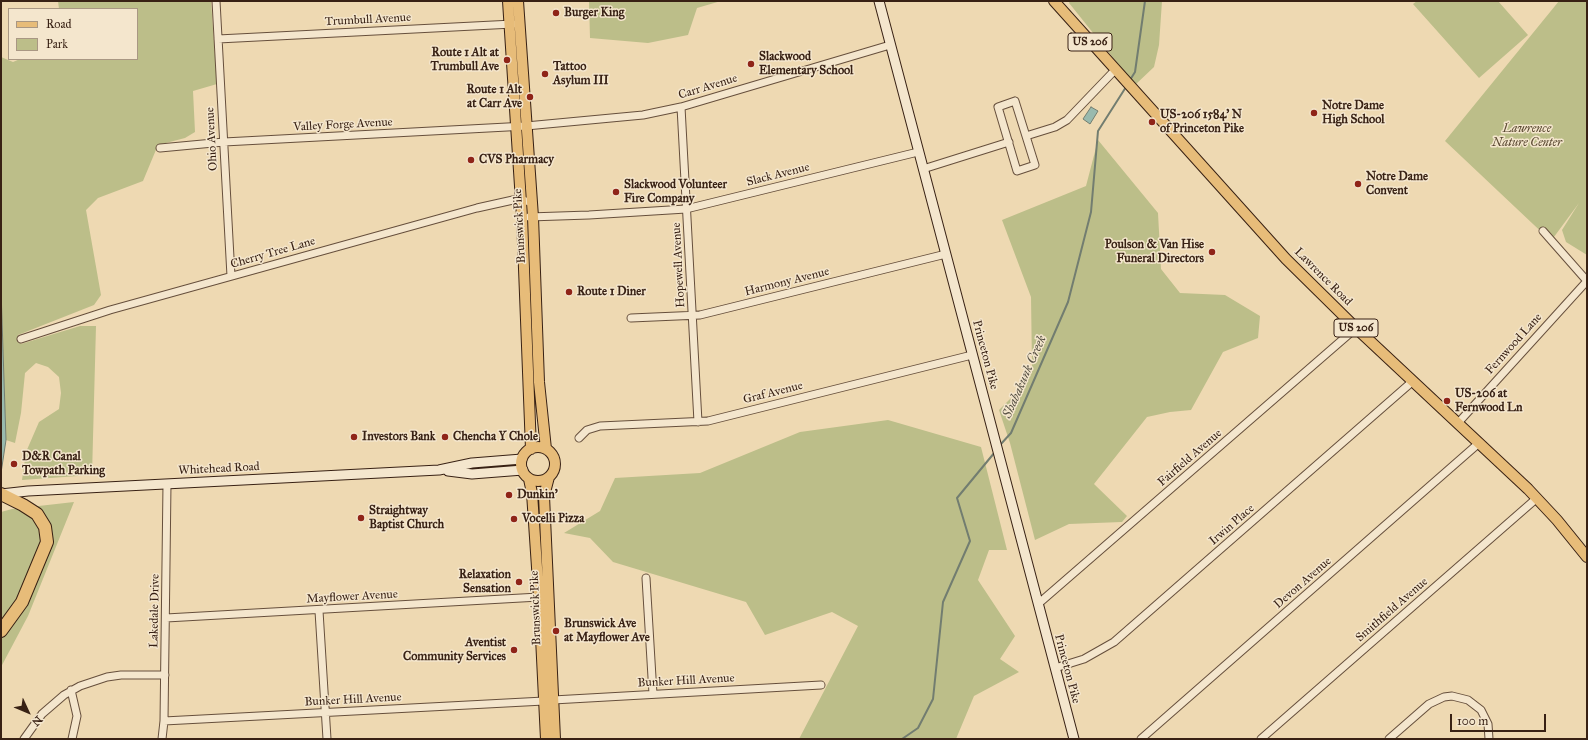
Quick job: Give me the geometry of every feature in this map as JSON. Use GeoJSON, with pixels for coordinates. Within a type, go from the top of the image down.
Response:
{"type":"FeatureCollection","features":[{"type":"Feature","properties":{"kind":"highway"},"geometry":{"type":"LineString","coordinates":[[1,494],[37,514],[45,527],[47,535],[47,542],[41,560],[22,602],[1,631]]}},
{"type":"Feature","properties":{"kind":"main road","name":"Brunswick Pike"},"geometry":{"type":"LineString","coordinates":[[508,1],[515,24]]}},
{"type":"Feature","properties":{"kind":"main road","name":"Brunswick Pike"},"geometry":{"type":"LineString","coordinates":[[518,1],[515,24],[521,126],[520,199],[546,449]]}},
{"type":"Feature","properties":{"kind":"main road","name":"Princeton Pike"},"geometry":{"type":"LineString","coordinates":[[879,1],[1074,739]]}},
{"type":"Feature","properties":{"kind":"main road","name":"Lawrence Road"},"geometry":{"type":"LineString","coordinates":[[1054,1],[1279,251],[1356,328],[1537,498],[1587,557]]}},
{"type":"Feature","properties":{"kind":"main road","name":"Brunswick Pike"},"geometry":{"type":"LineString","coordinates":[[521,126],[533,217],[531,449]]}},
{"type":"Feature","properties":{"kind":"main road"},"geometry":{"type":"LineString","coordinates":[[537,447],[546,449],[552,455],[555,463],[554,471],[549,477],[537,482],[526,474],[522,459],[531,449],[537,447]]}},
{"type":"Feature","properties":{"kind":"main road","name":"Whitehead Road"},"geometry":{"type":"LineString","coordinates":[[1,494],[28,491],[438,470],[472,463],[522,459]]}},
{"type":"Feature","properties":{"kind":"main road","name":"Whitehead Road"},"geometry":{"type":"LineString","coordinates":[[438,470],[472,474],[526,474]]}},
{"type":"Feature","properties":{"kind":"main road","name":"Brunswick Pike"},"geometry":{"type":"LineString","coordinates":[[526,474],[532,493],[548,700],[555,739]]}},
{"type":"Feature","properties":{"kind":"main road","name":"Brunswick Pike"},"geometry":{"type":"LineString","coordinates":[[546,739],[548,700],[544,496],[549,477]]}},
{"type":"Feature","properties":{"kind":"street","name":"Ohio Avenue"},"geometry":{"type":"LineString","coordinates":[[216,1],[231,276]]}},
{"type":"Feature","properties":{"kind":"street","name":"Trumbull Avenue"},"geometry":{"type":"LineString","coordinates":[[218,39],[515,24]]}},
{"type":"Feature","properties":{"kind":"street","name":"Carr Avenue"},"geometry":{"type":"LineString","coordinates":[[521,126],[643,115],[681,107],[890,45]]}},
{"type":"Feature","properties":{"kind":"street"},"geometry":{"type":"LineString","coordinates":[[1026,136],[1055,127],[1067,120],[1115,70]]}},
{"type":"Feature","properties":{"kind":"street"},"geometry":{"type":"LineString","coordinates":[[1015,101],[1035,165],[1017,170],[1009,142],[998,107],[1015,101]]}},
{"type":"Feature","properties":{"kind":"street","name":"Hopewell Avenue"},"geometry":{"type":"LineString","coordinates":[[681,107],[698,422]]}},
{"type":"Feature","properties":{"kind":"street","name":"Valley Forge Avenue"},"geometry":{"type":"LineString","coordinates":[[160,148],[224,142],[521,126]]}},
{"type":"Feature","properties":{"kind":"street"},"geometry":{"type":"LineString","coordinates":[[923,169],[1009,142]]}},
{"type":"Feature","properties":{"kind":"street","name":"Slack Avenue"},"geometry":{"type":"LineString","coordinates":[[522,217],[686,209],[918,152]]}},
{"type":"Feature","properties":{"kind":"street","name":"Cherry Tree Lane"},"geometry":{"type":"LineString","coordinates":[[21,339],[110,310],[477,208],[508,200],[520,199],[532,203]]}},
{"type":"Feature","properties":{"kind":"street"},"geometry":{"type":"LineString","coordinates":[[1543,231],[1587,281]]}},
{"type":"Feature","properties":{"kind":"street","name":"Harmony Avenue"},"geometry":{"type":"LineString","coordinates":[[631,318],[692,315],[946,254]]}},
{"type":"Feature","properties":{"kind":"street","name":"Fernwood Lane"},"geometry":{"type":"LineString","coordinates":[[1458,423],[1587,281]]}},
{"type":"Feature","properties":{"kind":"street","name":"Fairfield Avenue"},"geometry":{"type":"LineString","coordinates":[[1038,604],[1356,328]]}},
{"type":"Feature","properties":{"kind":"street","name":"Graf Avenue"},"geometry":{"type":"LineString","coordinates":[[579,438],[587,430],[600,426],[698,422],[972,355]]}},
{"type":"Feature","properties":{"kind":"street","name":"Irwin Place"},"geometry":{"type":"LineString","coordinates":[[1055,668],[1084,659],[1114,642],[1413,381]]}},
{"type":"Feature","properties":{"kind":"street","name":"Devon Avenue"},"geometry":{"type":"LineString","coordinates":[[1141,739],[1479,443]]}},
{"type":"Feature","properties":{"kind":"street","name":"Lakedale Drive"},"geometry":{"type":"LineString","coordinates":[[162,739],[165,675],[167,484]]}},
{"type":"Feature","properties":{"kind":"street","name":"Smithfield Avenue"},"geometry":{"type":"LineString","coordinates":[[1261,739],[1537,498]]}},
{"type":"Feature","properties":{"kind":"street"},"geometry":{"type":"LineString","coordinates":[[646,578],[653,694]]}},
{"type":"Feature","properties":{"kind":"street","name":"Mayflower Avenue"},"geometry":{"type":"LineString","coordinates":[[166,618],[319,611],[539,597]]}},
{"type":"Feature","properties":{"kind":"street"},"geometry":{"type":"LineString","coordinates":[[319,611],[327,739]]}},
{"type":"Feature","properties":{"kind":"street"},"geometry":{"type":"LineString","coordinates":[[24,739],[42,714],[71,690],[107,677],[122,674],[165,675]]}},
{"type":"Feature","properties":{"kind":"street","name":"Bunker Hill Avenue"},"geometry":{"type":"LineString","coordinates":[[164,721],[821,684]]}},
{"type":"Feature","properties":{"kind":"street"},"geometry":{"type":"LineString","coordinates":[[71,690],[77,716],[72,739]]}},
{"type":"Feature","properties":{"kind":"street"},"geometry":{"type":"LineString","coordinates":[[1389,739],[1429,704],[1444,697],[1452,696],[1468,700],[1481,710],[1488,724],[1489,739]]}},
{"type":"Feature","properties":{"kind":"green space"},"geometry":{"type":"Polygon","coordinates":[[[58,1],[211,1],[217,84],[193,91],[195,132],[185,138],[158,145],[143,181],[98,198],[86,210],[101,295],[94,305],[18,335],[21,344],[80,326],[96,326],[92,475],[22,480],[26,452],[39,422],[59,409],[61,393],[59,377],[48,367],[36,363],[25,373],[21,413],[15,443],[6,440],[1,290],[1,57],[13,62],[18,60],[138,60],[138,8],[59,8],[58,1]]]}},
{"type":"Feature","properties":{"kind":"green space"},"geometry":{"type":"Polygon","coordinates":[[[589,1],[721,1],[697,8],[688,35],[648,43],[590,38],[589,1]]]}},
{"type":"Feature","properties":{"kind":"green space"},"geometry":{"type":"Polygon","coordinates":[[[1070,1],[1162,1],[1159,45],[1154,67],[1135,85],[1069,3],[1070,1]]]}},
{"type":"Feature","properties":{"kind":"green space"},"geometry":{"type":"Polygon","coordinates":[[[1417,1],[1498,1],[1528,35],[1479,78],[1413,4],[1417,1]]]}},
{"type":"Feature","properties":{"kind":"green space","name":"Lawrence Nature Center"},"geometry":{"type":"Polygon","coordinates":[[[1559,1],[1587,1],[1587,255],[1566,242],[1562,230],[1579,203],[1551,241],[1445,141],[1559,1]]]}},
{"type":"Feature","properties":{"kind":"green space"},"geometry":{"type":"Polygon","coordinates":[[[1098,140],[1158,213],[1161,269],[1180,293],[1225,295],[1260,316],[1258,338],[1223,352],[1191,410],[1170,412],[1147,417],[1094,484],[1127,516],[1122,522],[1069,524],[1035,540],[1010,443],[999,410],[1021,388],[1032,366],[1031,297],[1002,220],[1086,186],[1098,140]]]}},
{"type":"Feature","properties":{"kind":"green space"},"geometry":{"type":"Polygon","coordinates":[[[888,420],[981,447],[1007,550],[989,550],[978,580],[1015,636],[1000,659],[1019,672],[974,696],[956,739],[799,739],[858,626],[832,612],[765,635],[746,602],[613,562],[590,538],[564,533],[600,511],[615,478],[700,473],[800,432],[888,420]]]}},
{"type":"Feature","properties":{"kind":"green space"},"geometry":{"type":"Polygon","coordinates":[[[74,502],[28,616],[1,667],[1,512],[12,509],[74,502]]]}},
{"type":"Feature","properties":{"kind":"water"},"geometry":{"type":"Polygon","coordinates":[[[1091,107],[1098,111],[1090,124],[1083,119],[1091,107]]]}},
{"type":"Feature","properties":{"kind":"water"},"geometry":{"type":"Polygon","coordinates":[[[1,290],[6,440],[1,473],[1,290]]]}},
{"type":"Feature","properties":{"kind":"waterway","name":"Shabakunk Creek"},"geometry":{"type":"LineString","coordinates":[[1130,80],[1135,72],[1145,1]]}},
{"type":"Feature","properties":{"kind":"waterway","name":"Shabakunk Creek"},"geometry":{"type":"LineString","coordinates":[[1000,445],[1011,433],[1068,302],[1091,212],[1098,131],[1126,87]]}},
{"type":"Feature","properties":{"kind":"waterway","name":"Shabakunk Creek"},"geometry":{"type":"LineString","coordinates":[[902,739],[918,728],[933,699],[943,602],[970,541],[957,498],[995,452]]}},
{"type":"Feature","properties":{"kind":"place","name":"Burger King"},"geometry":{"type":"Point","coordinates":[556,13]}},
{"type":"Feature","properties":{"kind":"place","name":"Route 1 Alt at Trumbull Ave"},"geometry":{"type":"Point","coordinates":[507,60]}},
{"type":"Feature","properties":{"kind":"place","name":"Slackwood Elementary School"},"geometry":{"type":"Point","coordinates":[751,64]}},
{"type":"Feature","properties":{"kind":"place","name":"Tattoo Asylum III"},"geometry":{"type":"Point","coordinates":[545,74]}},
{"type":"Feature","properties":{"kind":"place","name":"Route 1 Alt at Carr Ave"},"geometry":{"type":"Point","coordinates":[530,97]}},
{"type":"Feature","properties":{"kind":"place","name":"Notre Dame High School"},"geometry":{"type":"Point","coordinates":[1314,113]}},
{"type":"Feature","properties":{"kind":"place","name":"US-206 1584' N of Princeton Pike"},"geometry":{"type":"Point","coordinates":[1152,122]}},
{"type":"Feature","properties":{"kind":"place","name":"CVS Pharmacy"},"geometry":{"type":"Point","coordinates":[471,160]}},
{"type":"Feature","properties":{"kind":"place","name":"Notre Dame Convent"},"geometry":{"type":"Point","coordinates":[1358,184]}},
{"type":"Feature","properties":{"kind":"place","name":"Slackwood Volunteer Fire Company"},"geometry":{"type":"Point","coordinates":[616,192]}},
{"type":"Feature","properties":{"kind":"place","name":"Poulson & Van Hise Funeral Directors"},"geometry":{"type":"Point","coordinates":[1212,252]}},
{"type":"Feature","properties":{"kind":"place","name":"Route 1 Diner"},"geometry":{"type":"Point","coordinates":[569,292]}},
{"type":"Feature","properties":{"kind":"place","name":"US-206 at Fernwood Ln"},"geometry":{"type":"Point","coordinates":[1447,401]}},
{"type":"Feature","properties":{"kind":"place","name":"Investors Bank"},"geometry":{"type":"Point","coordinates":[354,437]}},
{"type":"Feature","properties":{"kind":"place","name":"Chencha Y Chole"},"geometry":{"type":"Point","coordinates":[445,437]}},
{"type":"Feature","properties":{"kind":"place","name":"D&R Canal Towpath Parking"},"geometry":{"type":"Point","coordinates":[14,464]}},
{"type":"Feature","properties":{"kind":"place","name":"Dunkin'"},"geometry":{"type":"Point","coordinates":[509,495]}},
{"type":"Feature","properties":{"kind":"place","name":"Straightway Baptist Church"},"geometry":{"type":"Point","coordinates":[361,518]}},
{"type":"Feature","properties":{"kind":"place","name":"Vocelli Pizza"},"geometry":{"type":"Point","coordinates":[514,519]}},
{"type":"Feature","properties":{"kind":"place","name":"Relaxation Sensation"},"geometry":{"type":"Point","coordinates":[519,582]}},
{"type":"Feature","properties":{"kind":"place","name":"Brunswick Ave at Mayflower Ave"},"geometry":{"type":"Point","coordinates":[556,631]}},
{"type":"Feature","properties":{"kind":"place","name":"Aventist Community Services"},"geometry":{"type":"Point","coordinates":[514,650]}}]}
